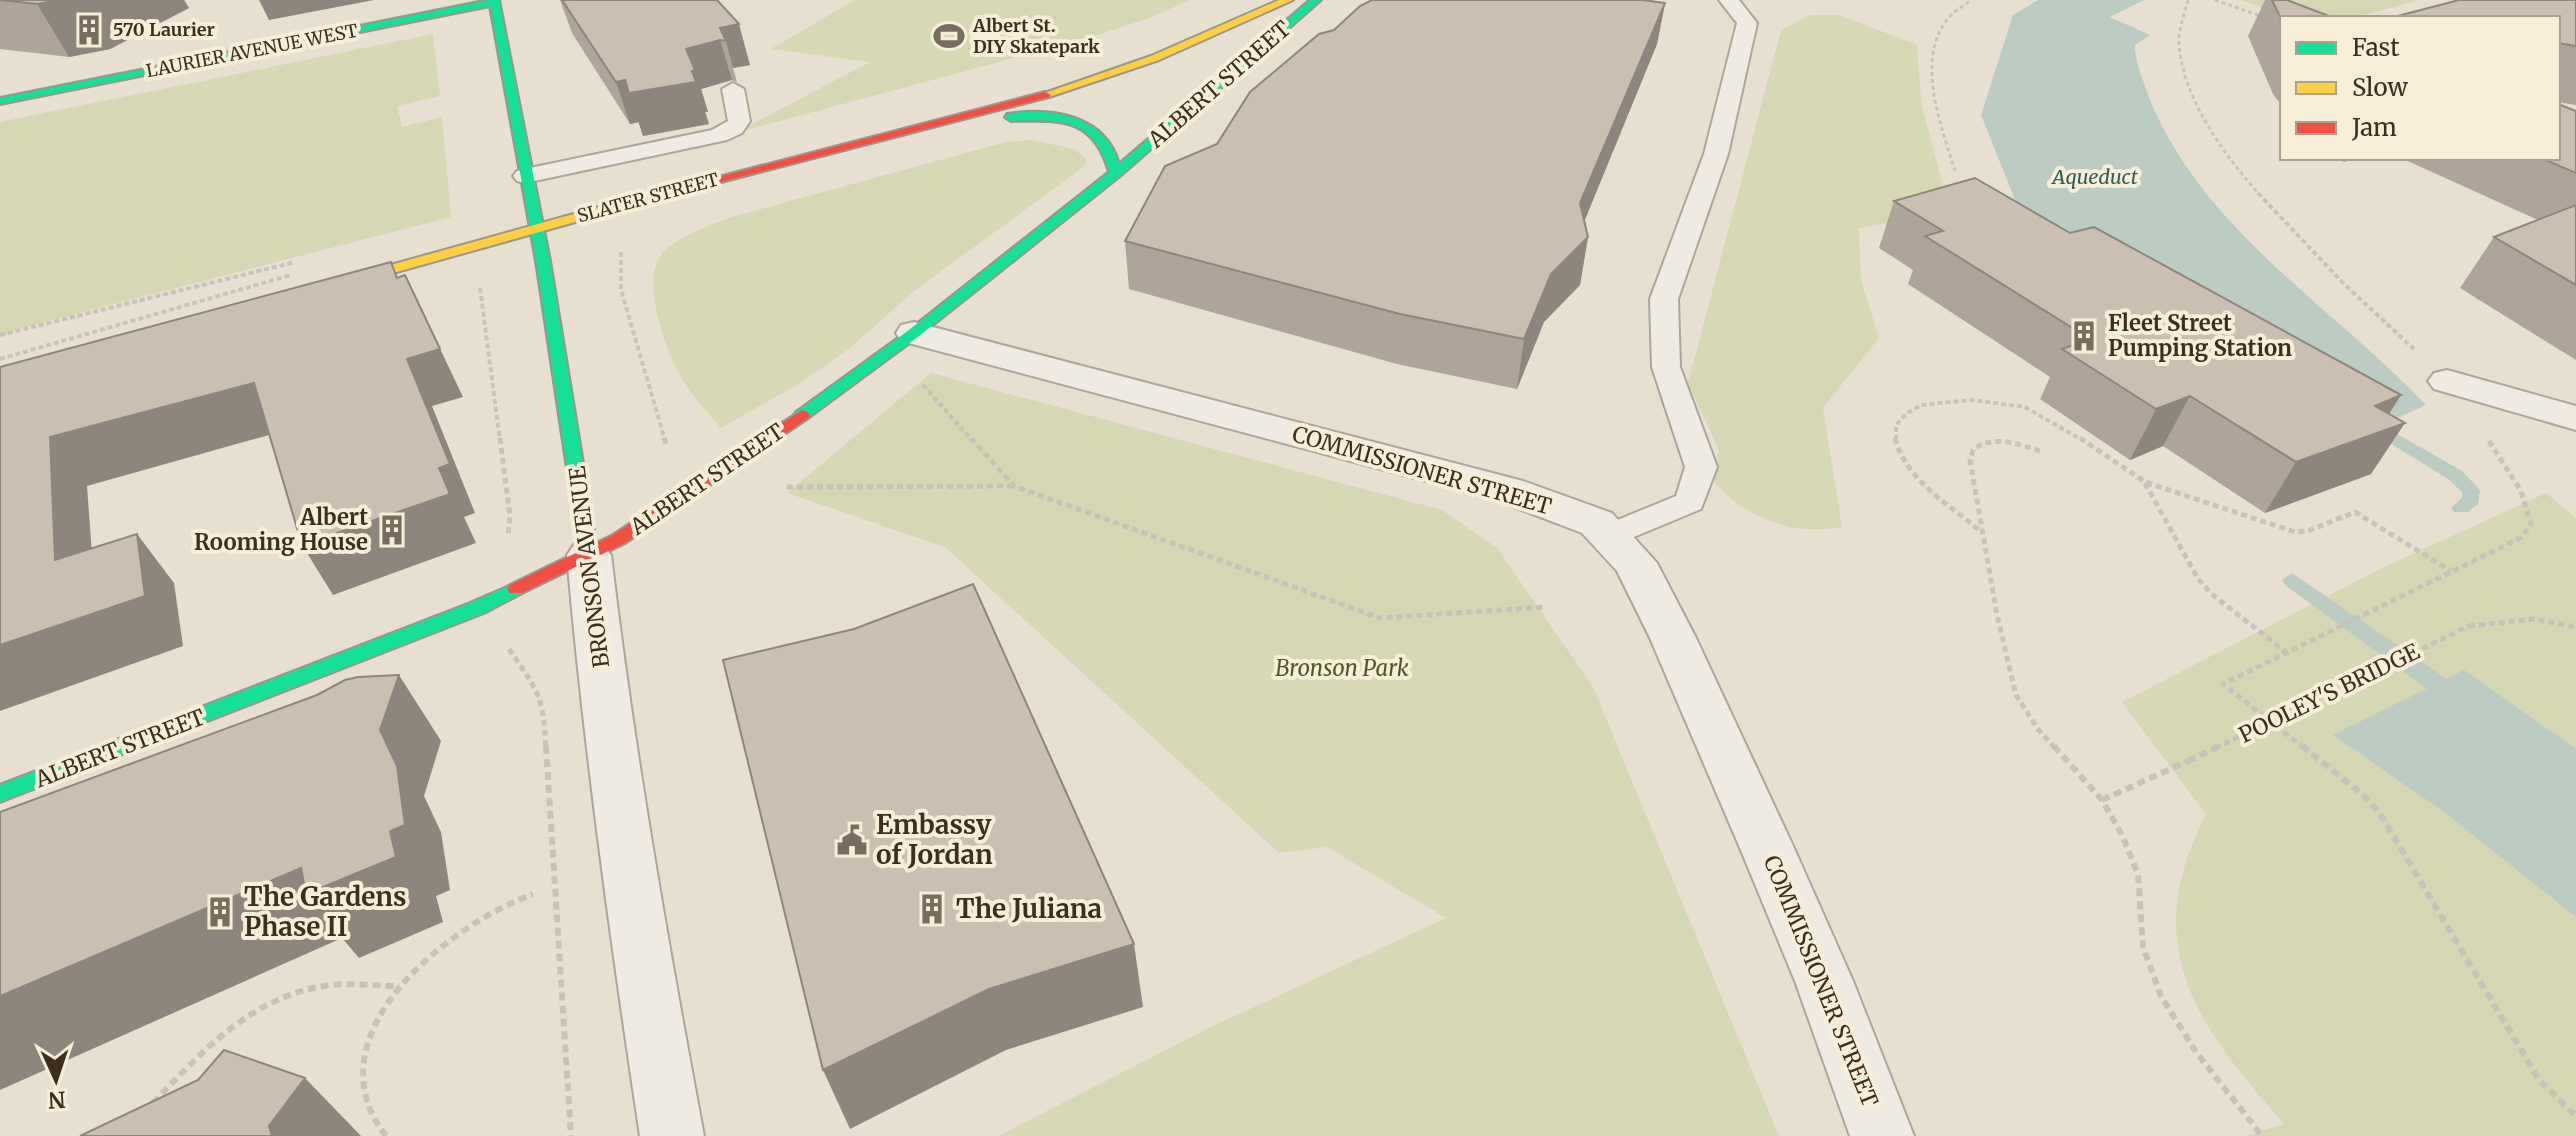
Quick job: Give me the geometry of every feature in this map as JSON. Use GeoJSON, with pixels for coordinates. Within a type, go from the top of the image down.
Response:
{"type":"FeatureCollection","features":[{"type":"Feature","properties":{"kind":"main road","name":"SLATER STREET"},"geometry":{"type":"LineString","coordinates":[[324,288],[660,194],[1041,97],[1152,61],[1225,32],[1288,0]]}},
{"type":"Feature","properties":{"kind":"main road","name":"ALBERT STREET"},"geometry":{"type":"LineString","coordinates":[[0,794],[477,608],[619,539],[808,411],[914,333],[1116,173],[1316,0]]}},
{"type":"Feature","properties":{"kind":"main road","name":"LAURIER AVENUE WEST"},"geometry":{"type":"LineString","coordinates":[[0,101],[497,1]]}},
{"type":"Feature","properties":{"kind":"main road","name":"BRONSON AVENUE"},"geometry":{"type":"LineString","coordinates":[[497,1],[580,481],[589,555]]}},
{"type":"Feature","properties":{"kind":"main road"},"geometry":{"type":"LineString","coordinates":[[965,118],[1063,118],[1090,125],[1107,140],[1115,160],[1116,173]]}},
{"type":"Feature","properties":{"kind":"street","name":"COMMISSIONER STREET"},"geometry":{"type":"LineString","coordinates":[[914,333],[1508,490],[1597,523],[1635,563],[1673,638],[1812,954],[1882,1136]]}},
{"type":"Feature","properties":{"kind":"street"},"geometry":{"type":"LineString","coordinates":[[2447,381],[2576,418]]}},
{"type":"Feature","properties":{"kind":"street","name":"BRONSON AVENUE"},"geometry":{"type":"LineString","coordinates":[[589,555],[600,662],[631,888],[672,1136]]}},
{"type":"Feature","properties":{"kind":"lane"},"geometry":{"type":"LineString","coordinates":[[1610,536],[1690,502],[1701,467],[1666,367],[1664,299],[1716,154],[1747,23],[1729,0]]}},
{"type":"Feature","properties":{"kind":"lane"},"geometry":{"type":"LineString","coordinates":[[525,176],[719,135],[734,128],[739,121],[733,89]]}},
{"type":"Feature","properties":{"kind":"path"},"geometry":{"type":"LineString","coordinates":[[1955,171],[1938,114],[1932,56],[1938,32],[1954,12],[1971,0]]}},
{"type":"Feature","properties":{"kind":"path"},"geometry":{"type":"LineString","coordinates":[[2188,0],[2181,11],[2179,56],[2197,105],[2217,138],[2271,208],[2318,259],[2447,381],[2519,487],[2530,511],[2531,525],[2520,538],[2223,684],[2361,793],[2379,812],[2539,1080],[2576,1116]]}},
{"type":"Feature","properties":{"kind":"path"},"geometry":{"type":"LineString","coordinates":[[2215,0],[2250,14],[2271,18]]}},
{"type":"Feature","properties":{"kind":"path"},"geometry":{"type":"LineString","coordinates":[[621,240],[621,290],[669,455]]}},
{"type":"Feature","properties":{"kind":"path"},"geometry":{"type":"LineString","coordinates":[[0,335],[307,259]]}},
{"type":"Feature","properties":{"kind":"path"},"geometry":{"type":"LineString","coordinates":[[0,359],[302,271]]}},
{"type":"Feature","properties":{"kind":"path"},"geometry":{"type":"LineString","coordinates":[[472,279],[482,294],[510,516],[506,547]]}},
{"type":"Feature","properties":{"kind":"path"},"geometry":{"type":"LineString","coordinates":[[919,381],[1014,486]]}},
{"type":"Feature","properties":{"kind":"path"},"geometry":{"type":"LineString","coordinates":[[1980,532],[1914,476],[1900,456],[1896,425],[1907,413],[1921,405],[1971,400],[2025,407],[2062,426],[2145,482],[2295,532],[2308,531],[2355,512],[2451,572]]}},
{"type":"Feature","properties":{"kind":"path"},"geometry":{"type":"LineString","coordinates":[[2040,451],[1992,442],[1978,444],[1971,451],[1970,460],[1980,532],[2016,695],[2038,729],[2102,800],[2122,835],[2138,874],[2143,947],[2161,996],[2196,1052],[2262,1136]]}},
{"type":"Feature","properties":{"kind":"path"},"geometry":{"type":"LineString","coordinates":[[2145,482],[2198,579],[2213,595],[2287,653]]}},
{"type":"Feature","properties":{"kind":"path"},"geometry":{"type":"LineString","coordinates":[[774,485],[809,489],[1014,486],[1380,618],[1546,607]]}},
{"type":"Feature","properties":{"kind":"path","name":"POOLEY'S BRIDGE"},"geometry":{"type":"LineString","coordinates":[[2102,800],[2469,626],[2534,619],[2576,627]]}},
{"type":"Feature","properties":{"kind":"path"},"geometry":{"type":"LineString","coordinates":[[507,640],[508,648],[539,692],[544,710],[571,1136]]}},
{"type":"Feature","properties":{"kind":"path"},"geometry":{"type":"LineString","coordinates":[[386,1136],[365,1101],[363,1057],[399,986],[477,919],[533,894]]}},
{"type":"Feature","properties":{"kind":"path"},"geometry":{"type":"LineString","coordinates":[[147,1110],[215,1039],[242,1017],[270,1003],[324,986],[399,986]]}},
{"type":"Feature","properties":{"kind":"green space"},"geometry":{"type":"Polygon","coordinates":[[[855,0],[1190,0],[1149,18],[1085,39],[735,133],[870,62],[771,49],[855,0]]]}},
{"type":"Feature","properties":{"kind":"green space"},"geometry":{"type":"Polygon","coordinates":[[[2241,0],[2420,0],[2360,16],[2269,10],[2241,0]]]}},
{"type":"Feature","properties":{"kind":"green space"},"geometry":{"type":"Polygon","coordinates":[[[1810,15],[1840,15],[1917,45],[1921,101],[1946,199],[1944,213],[1859,228],[1861,280],[1879,338],[1823,408],[1842,527],[1824,529],[1806,529],[1772,522],[1741,506],[1714,482],[1719,450],[1688,383],[1781,30],[1810,15]]]}},
{"type":"Feature","properties":{"kind":"green space"},"geometry":{"type":"Polygon","coordinates":[[[433,34],[440,96],[397,106],[402,127],[442,117],[451,217],[20,328],[0,337],[0,122],[433,34]]]}},
{"type":"Feature","properties":{"kind":"green space"},"geometry":{"type":"Polygon","coordinates":[[[1032,140],[1074,149],[1086,159],[1085,166],[914,291],[850,348],[802,382],[721,428],[688,388],[667,347],[654,297],[655,267],[661,255],[674,243],[732,217],[1006,142],[1032,140]]]}},
{"type":"Feature","properties":{"kind":"green space","name":"Bronson Park"},"geometry":{"type":"Polygon","coordinates":[[[931,373],[1442,510],[1497,548],[1593,687],[1779,1136],[998,1136],[1213,1026],[1446,918],[1327,847],[1279,853],[945,547],[787,493],[931,373]]]}},
{"type":"Feature","properties":{"kind":"green space"},"geometry":{"type":"Polygon","coordinates":[[[2546,493],[2576,518],[2576,1136],[2244,1136],[2284,1124],[2225,1052],[2203,1017],[2186,982],[2178,945],[2177,905],[2186,862],[2206,814],[2122,702],[2384,567],[2546,493]]]}},
{"type":"Feature","properties":{"kind":"water","name":"Aqueduct"},"geometry":{"type":"Polygon","coordinates":[[[2038,0],[2144,0],[2110,17],[2150,35],[2135,45],[2139,69],[2170,140],[2199,184],[2270,262],[2426,405],[2369,431],[2029,235],[1981,115],[2013,15],[2038,0]]]}},
{"type":"Feature","properties":{"kind":"water"},"geometry":{"type":"Polygon","coordinates":[[[2464,670],[2576,749],[2576,917],[2444,812],[2333,735],[2464,670]]]}},
{"type":"Feature","properties":{"kind":"building"},"geometry":{"type":"Polygon","coordinates":[[[0,0],[59,0],[37,4],[0,0]]]}},
{"type":"Feature","properties":{"kind":"building"},"geometry":{"type":"Polygon","coordinates":[[[562,0],[717,0],[739,24],[720,28],[726,41],[686,49],[695,70],[692,71],[696,82],[629,93],[625,80],[616,82],[562,0]]]}},
{"type":"Feature","properties":{"kind":"building"},"geometry":{"type":"Polygon","coordinates":[[[1372,0],[1643,0],[1665,3],[1580,203],[1588,237],[1551,274],[1524,339],[1400,314],[1125,241],[1165,166],[1217,144],[1250,92],[1319,34],[1334,30],[1360,6],[1372,0]]]}},
{"type":"Feature","properties":{"kind":"building"},"geometry":{"type":"Polygon","coordinates":[[[2272,0],[2287,0],[2329,16],[2280,16],[2272,0]]]}},
{"type":"Feature","properties":{"kind":"building"},"geometry":{"type":"Polygon","coordinates":[[[2459,0],[2576,0],[2576,46],[2560,43],[2560,16],[2398,16],[2459,0]]]}},
{"type":"Feature","properties":{"kind":"building"},"geometry":{"type":"Polygon","coordinates":[[[2560,105],[2576,111],[2576,173],[2546,160],[2560,160],[2560,105]]]}},
{"type":"Feature","properties":{"kind":"building"},"geometry":{"type":"Polygon","coordinates":[[[1975,178],[2070,233],[2094,227],[2401,395],[2375,406],[2405,423],[2296,462],[2190,396],[2156,409],[2062,349],[2090,339],[1925,236],[1943,231],[1894,201],[1975,178]]]}},
{"type":"Feature","properties":{"kind":"building"},"geometry":{"type":"Polygon","coordinates":[[[2576,205],[2576,285],[2494,237],[2576,205]]]}},
{"type":"Feature","properties":{"kind":"building"},"geometry":{"type":"Polygon","coordinates":[[[391,262],[397,278],[405,275],[440,349],[407,359],[450,464],[439,468],[450,494],[302,545],[254,383],[50,437],[55,560],[137,534],[145,596],[0,645],[0,367],[391,262]]]}},
{"type":"Feature","properties":{"kind":"building","name":"The Juliana"},"geometry":{"type":"Polygon","coordinates":[[[973,584],[1134,944],[989,989],[823,1070],[723,660],[854,629],[973,584]]]}},
{"type":"Feature","properties":{"kind":"building"},"geometry":{"type":"Polygon","coordinates":[[[399,675],[380,730],[397,766],[405,825],[390,831],[396,857],[306,894],[301,868],[0,996],[0,812],[317,695],[345,680],[399,675]]]}},
{"type":"Feature","properties":{"kind":"building"},"geometry":{"type":"Polygon","coordinates":[[[224,1050],[305,1078],[269,1126],[272,1136],[80,1136],[198,1080],[224,1050]]]}},
{"type":"Feature","properties":{"kind":"waterway"},"geometry":{"type":"LineString","coordinates":[[2378,428],[2455,475],[2471,490],[2471,500],[2461,508]]}},
{"type":"Feature","properties":{"kind":"waterway"},"geometry":{"type":"LineString","coordinates":[[2292,580],[2437,684]]}},
{"type":"Feature","properties":{"kind":"traffic: fast"},"geometry":{"type":"LineString","coordinates":[[494,0],[543,261],[589,555]]}},
{"type":"Feature","properties":{"kind":"traffic: fast"},"geometry":{"type":"LineString","coordinates":[[802,415],[914,333],[1116,173],[1316,0]]}},
{"type":"Feature","properties":{"kind":"traffic: fast"},"geometry":{"type":"LineString","coordinates":[[0,101],[494,2]]}},
{"type":"Feature","properties":{"kind":"traffic: fast"},"geometry":{"type":"LineString","coordinates":[[1011,117],[1063,118],[1078,122],[1102,139],[1116,173]]}},
{"type":"Feature","properties":{"kind":"traffic: fast"},"geometry":{"type":"LineString","coordinates":[[0,794],[477,608],[516,589]]}},
{"type":"Feature","properties":{"kind":"traffic: slow"},"geometry":{"type":"LineString","coordinates":[[1045,95],[1155,58],[1288,0]]}},
{"type":"Feature","properties":{"kind":"traffic: slow"},"geometry":{"type":"LineString","coordinates":[[338,284],[667,192]]}},
{"type":"Feature","properties":{"kind":"traffic: jam"},"geometry":{"type":"LineString","coordinates":[[667,192],[1045,95]]}},
{"type":"Feature","properties":{"kind":"traffic: jam"},"geometry":{"type":"LineString","coordinates":[[516,589],[619,539],[802,415]]}},
{"type":"Feature","properties":{"kind":"place","name":"570 Laurier"},"geometry":{"type":"Point","coordinates":[89,30]}},
{"type":"Feature","properties":{"kind":"place","name":"Albert St. DIY Skatepark"},"geometry":{"type":"Point","coordinates":[949,36]}},
{"type":"Feature","properties":{"kind":"place","name":"Fleet Street Pumping Station"},"geometry":{"type":"Point","coordinates":[2084,336]}},
{"type":"Feature","properties":{"kind":"place","name":"Albert Rooming House"},"geometry":{"type":"Point","coordinates":[392,530]}},
{"type":"Feature","properties":{"kind":"place","name":"Embassy of Jordan"},"geometry":{"type":"Point","coordinates":[852,840]}},
{"type":"Feature","properties":{"kind":"place","name":"The Juliana"},"geometry":{"type":"Point","coordinates":[932,909]}},
{"type":"Feature","properties":{"kind":"place","name":"The Gardens Phase II"},"geometry":{"type":"Point","coordinates":[220,912]}}]}
